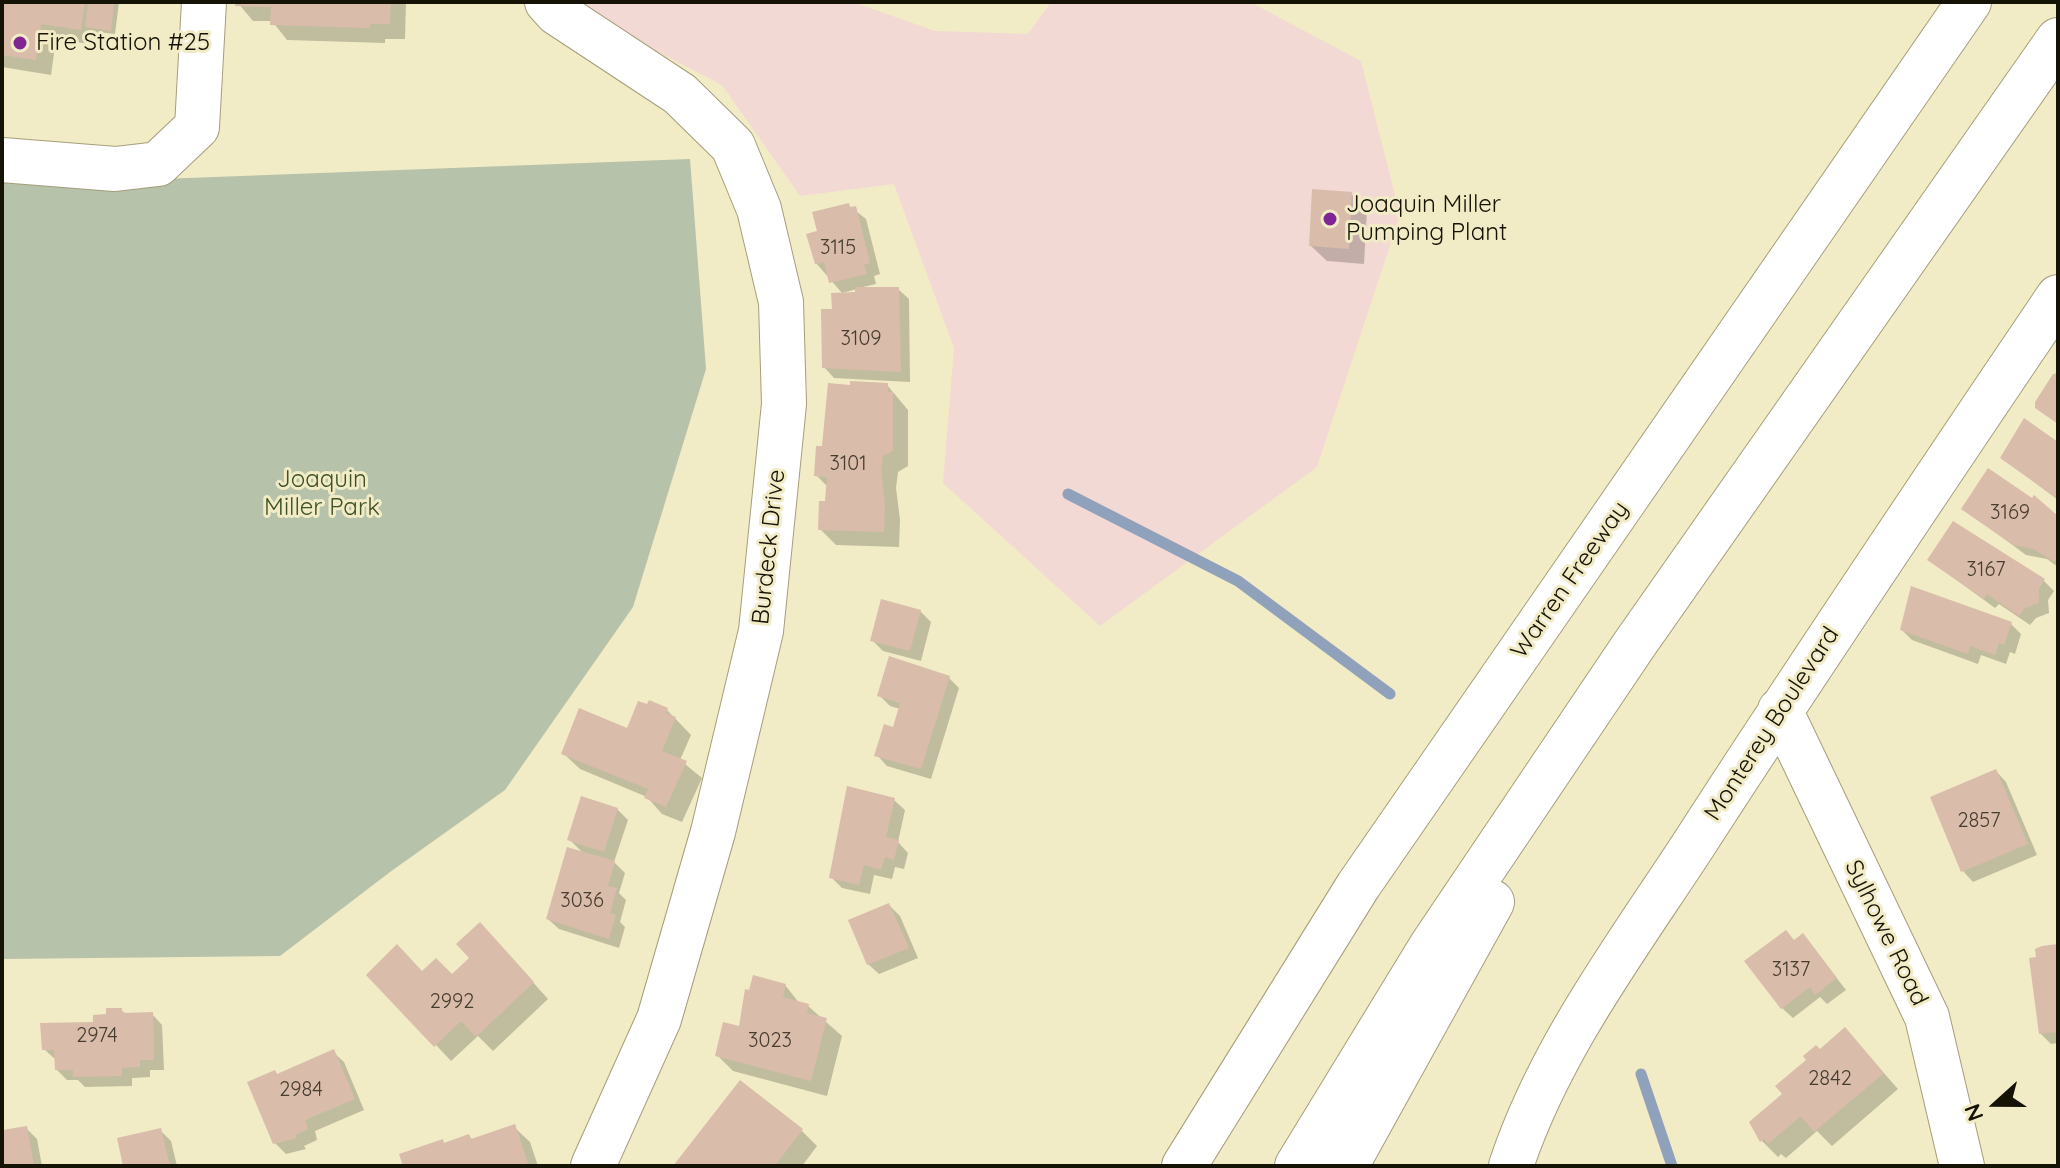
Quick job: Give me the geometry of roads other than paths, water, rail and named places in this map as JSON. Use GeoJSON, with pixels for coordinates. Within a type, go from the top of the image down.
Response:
{"type":"FeatureCollection","features":[{"type":"Feature","properties":{"kind":"main road"},"geometry":{"type":"LineString","coordinates":[[2,160],[115,169],[158,164],[197,127],[204,2]]}},
{"type":"Feature","properties":{"kind":"main road","name":"Burdeck Drive"},"geometry":{"type":"LineString","coordinates":[[547,2],[557,13],[680,94],[733,146],[759,209],[781,302],[784,404],[761,631],[713,832],[659,1019],[593,1166]]}},
{"type":"Feature","properties":{"kind":"main road","name":"Warren Freeway"},"geometry":{"type":"LineString","coordinates":[[1184,1166],[1358,886],[1969,2]]}},
{"type":"Feature","properties":{"kind":"main road"},"geometry":{"type":"LineString","coordinates":[[1297,1166],[1432,945],[1634,645],[2058,40]]}},
{"type":"Feature","properties":{"kind":"main road","name":"Monterey Boulevard"},"geometry":{"type":"LineString","coordinates":[[1511,1166],[1541,1093],[1572,1034],[1780,710],[2058,297]]}},
{"type":"Feature","properties":{"kind":"main road"},"geometry":{"type":"LineString","coordinates":[[1346,1166],[1634,645]]}},
{"type":"Feature","properties":{"kind":"main road","name":"Sylhowe Road"},"geometry":{"type":"LineString","coordinates":[[1780,710],[1927,1017],[1962,1166]]}},
{"type":"Feature","properties":{"kind":"waterway"},"geometry":{"type":"LineString","coordinates":[[1068,494],[1238,581],[1390,694]]}},
{"type":"Feature","properties":{"kind":"waterway"},"geometry":{"type":"LineString","coordinates":[[1641,1074],[1672,1166]]}},
{"type":"Feature","properties":{"kind":"place","name":"Fire Station #25"},"geometry":{"type":"Point","coordinates":[20,43]}},
{"type":"Feature","properties":{"kind":"place","name":"Joaquin Miller Pumping Plant"},"geometry":{"type":"Point","coordinates":[1330,219]}},
{"type":"Feature","properties":{"kind":"park label","name":"Joaquin Miller Park"},"geometry":{"type":"Point","coordinates":[322,494]}}]}
